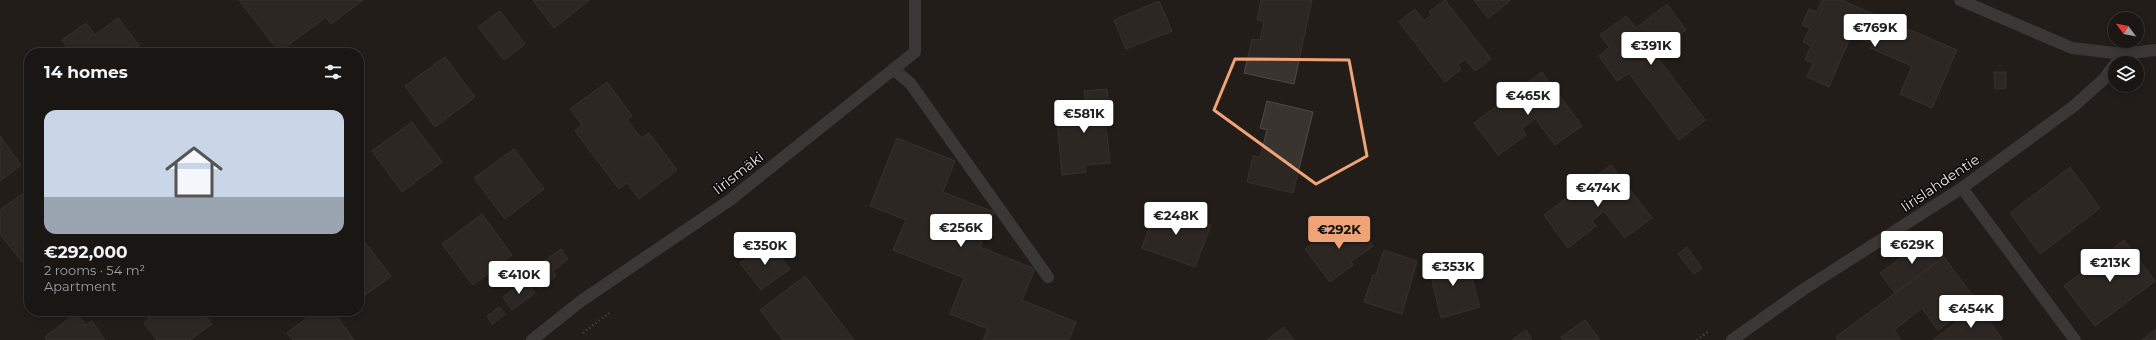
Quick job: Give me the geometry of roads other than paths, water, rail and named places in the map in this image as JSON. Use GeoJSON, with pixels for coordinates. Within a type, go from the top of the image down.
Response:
{"type":"FeatureCollection","features":[{"type":"Feature","properties":{"kind":"street","name":"Iirismäki"},"geometry":{"type":"LineString","coordinates":[[532,340],[581,301],[730,200],[915,52],[915,0]]}},
{"type":"Feature","properties":{"kind":"street"},"geometry":{"type":"LineString","coordinates":[[1960,0],[2072,48],[2108,57]]}},
{"type":"Feature","properties":{"kind":"street"},"geometry":{"type":"LineString","coordinates":[[2133,56],[2156,50]]}},
{"type":"Feature","properties":{"kind":"street"},"geometry":{"type":"LineString","coordinates":[[893,70],[910,84],[1048,277]]}},
{"type":"Feature","properties":{"kind":"street","name":"Iirislahdentie"},"geometry":{"type":"LineString","coordinates":[[1732,340],[1804,288],[1962,188],[2074,106],[2108,74]]}},
{"type":"Feature","properties":{"kind":"street"},"geometry":{"type":"LineString","coordinates":[[1962,188],[2074,340]]}}]}
